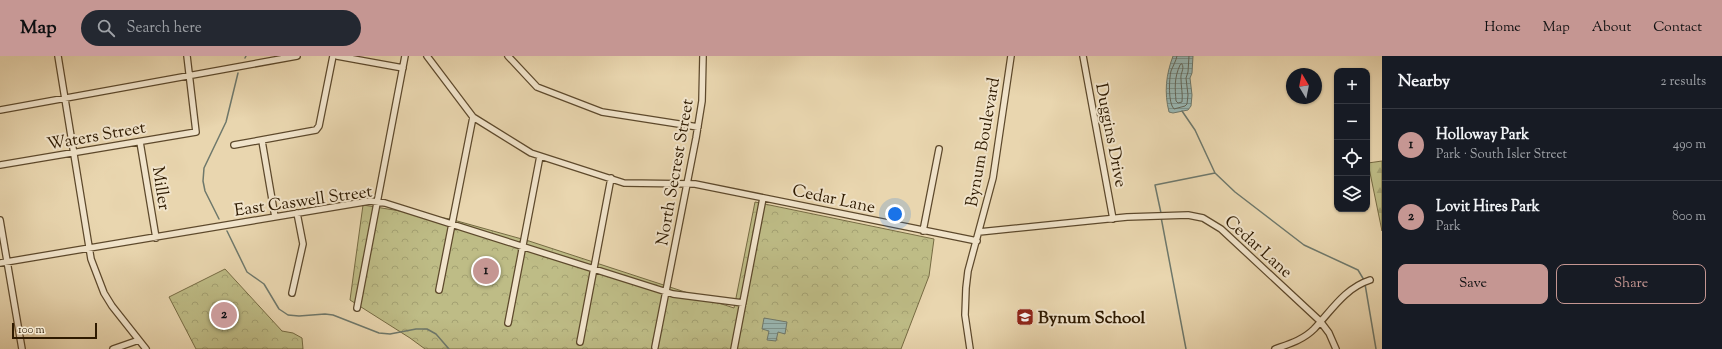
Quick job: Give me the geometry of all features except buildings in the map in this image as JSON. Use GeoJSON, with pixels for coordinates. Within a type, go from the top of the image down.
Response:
{"type":"FeatureCollection","features":[{"type":"Feature","properties":{"kind":"street"},"geometry":{"type":"LineString","coordinates":[[58,56],[93,266],[104,293],[146,349]]}},
{"type":"Feature","properties":{"kind":"street"},"geometry":{"type":"LineString","coordinates":[[186,56],[190,76]]}},
{"type":"Feature","properties":{"kind":"street"},"geometry":{"type":"LineString","coordinates":[[0,110],[296,56]]}},
{"type":"Feature","properties":{"kind":"street"},"geometry":{"type":"LineString","coordinates":[[234,145],[312,131],[319,126],[333,56]]}},
{"type":"Feature","properties":{"kind":"street"},"geometry":{"type":"LineString","coordinates":[[337,56],[403,68]]}},
{"type":"Feature","properties":{"kind":"street"},"geometry":{"type":"LineString","coordinates":[[357,308],[405,56]]}},
{"type":"Feature","properties":{"kind":"street","name":"Cedar Lane"},"geometry":{"type":"LineString","coordinates":[[427,56],[473,117],[531,153],[624,183],[695,184],[976,241]]}},
{"type":"Feature","properties":{"kind":"street"},"geometry":{"type":"LineString","coordinates":[[508,56],[537,87],[602,112],[698,127]]}},
{"type":"Feature","properties":{"kind":"street","name":"North Secrest Street"},"geometry":{"type":"LineString","coordinates":[[655,347],[667,292],[698,127],[702,101],[703,56]]}},
{"type":"Feature","properties":{"kind":"street","name":"Bynum Boulevard"},"geometry":{"type":"LineString","coordinates":[[979,232],[993,178],[1011,56]]}},
{"type":"Feature","properties":{"kind":"street","name":"Duggins Drive"},"geometry":{"type":"LineString","coordinates":[[1083,56],[1113,219]]}},
{"type":"Feature","properties":{"kind":"street","name":"Waters Street"},"geometry":{"type":"LineString","coordinates":[[0,165],[196,132],[190,76]]}},
{"type":"Feature","properties":{"kind":"street"},"geometry":{"type":"LineString","coordinates":[[439,290],[473,117]]}},
{"type":"Feature","properties":{"kind":"street"},"geometry":{"type":"LineString","coordinates":[[262,141],[274,217]]}},
{"type":"Feature","properties":{"kind":"street","name":"Miller"},"geometry":{"type":"LineString","coordinates":[[140,142],[156,238]]}},
{"type":"Feature","properties":{"kind":"street"},"geometry":{"type":"LineString","coordinates":[[923,231],[939,149]]}},
{"type":"Feature","properties":{"kind":"street"},"geometry":{"type":"LineString","coordinates":[[508,323],[540,156]]}},
{"type":"Feature","properties":{"kind":"street"},"geometry":{"type":"LineString","coordinates":[[580,342],[611,178]]}},
{"type":"Feature","properties":{"kind":"street"},"geometry":{"type":"LineString","coordinates":[[734,349],[763,198]]}},
{"type":"Feature","properties":{"kind":"street","name":"East Caswell Street"},"geometry":{"type":"LineString","coordinates":[[0,263],[370,201],[452,224],[667,292],[743,303]]}},
{"type":"Feature","properties":{"kind":"street"},"geometry":{"type":"LineString","coordinates":[[292,293],[303,244],[297,213]]}},
{"type":"Feature","properties":{"kind":"street","name":"Cedar Lane"},"geometry":{"type":"LineString","coordinates":[[979,232],[1113,219],[1188,215],[1209,221],[1227,234],[1320,321],[1329,333],[1336,349]]}},
{"type":"Feature","properties":{"kind":"street"},"geometry":{"type":"LineString","coordinates":[[0,220],[22,349]]}},
{"type":"Feature","properties":{"kind":"street"},"geometry":{"type":"LineString","coordinates":[[970,349],[965,315],[966,288],[979,232]]}},
{"type":"Feature","properties":{"kind":"street"},"geometry":{"type":"LineString","coordinates":[[1275,349],[1300,340],[1313,329],[1352,288],[1370,280]]}},
{"type":"Feature","properties":{"kind":"street"},"geometry":{"type":"LineString","coordinates":[[113,349],[139,340]]}},
{"type":"Feature","properties":{"kind":"green space"},"geometry":{"type":"Polygon","coordinates":[[[1382,161],[1382,231],[1370,173],[1370,163],[1382,161]]]}},
{"type":"Feature","properties":{"kind":"green space"},"geometry":{"type":"Polygon","coordinates":[[[755,202],[934,239],[929,276],[901,349],[425,349],[350,300],[363,205],[450,219],[529,241],[734,308],[755,202]]]}},
{"type":"Feature","properties":{"kind":"green space"},"geometry":{"type":"Polygon","coordinates":[[[225,269],[282,331],[293,333],[302,338],[303,349],[196,349],[169,297],[225,269]]]}},
{"type":"Feature","properties":{"kind":"water"},"geometry":{"type":"Polygon","coordinates":[[[1173,56],[1193,56],[1192,73],[1190,78],[1192,95],[1191,106],[1188,110],[1173,113],[1169,112],[1166,91],[1167,77],[1173,56]]]}},
{"type":"Feature","properties":{"kind":"water"},"geometry":{"type":"Polygon","coordinates":[[[764,318],[787,322],[785,334],[778,332],[776,341],[767,340],[769,331],[762,329],[764,318]]]}},
{"type":"Feature","properties":{"kind":"waterway"},"geometry":{"type":"LineString","coordinates":[[219,219],[205,191],[203,181],[204,168],[226,122],[238,73]]}},
{"type":"Feature","properties":{"kind":"waterway"},"geometry":{"type":"LineString","coordinates":[[1182,111],[1195,130],[1215,173],[1235,192],[1304,245],[1358,270],[1364,280]]}},
{"type":"Feature","properties":{"kind":"waterway"},"geometry":{"type":"LineString","coordinates":[[1161,213],[1155,185],[1215,173]]}},
{"type":"Feature","properties":{"kind":"waterway"},"geometry":{"type":"LineString","coordinates":[[1161,217],[1186,349]]}},
{"type":"Feature","properties":{"kind":"waterway"},"geometry":{"type":"LineString","coordinates":[[227,231],[247,272],[264,284],[279,309],[288,315],[333,315],[379,333],[390,334],[416,329],[427,329],[436,334],[449,349]]}},
{"type":"Feature","properties":{"kind":"waterway"},"geometry":{"type":"LineString","coordinates":[[1365,284],[1376,349]]}},
{"type":"Feature","properties":{"kind":"place","name":"Holloway Park"},"geometry":{"type":"Point","coordinates":[486,271]}},
{"type":"Feature","properties":{"kind":"place","name":"Lovit Hires Park"},"geometry":{"type":"Point","coordinates":[224,315]}},
{"type":"Feature","properties":{"kind":"place","name":"Bynum School"},"geometry":{"type":"Point","coordinates":[1025,317]}}]}
